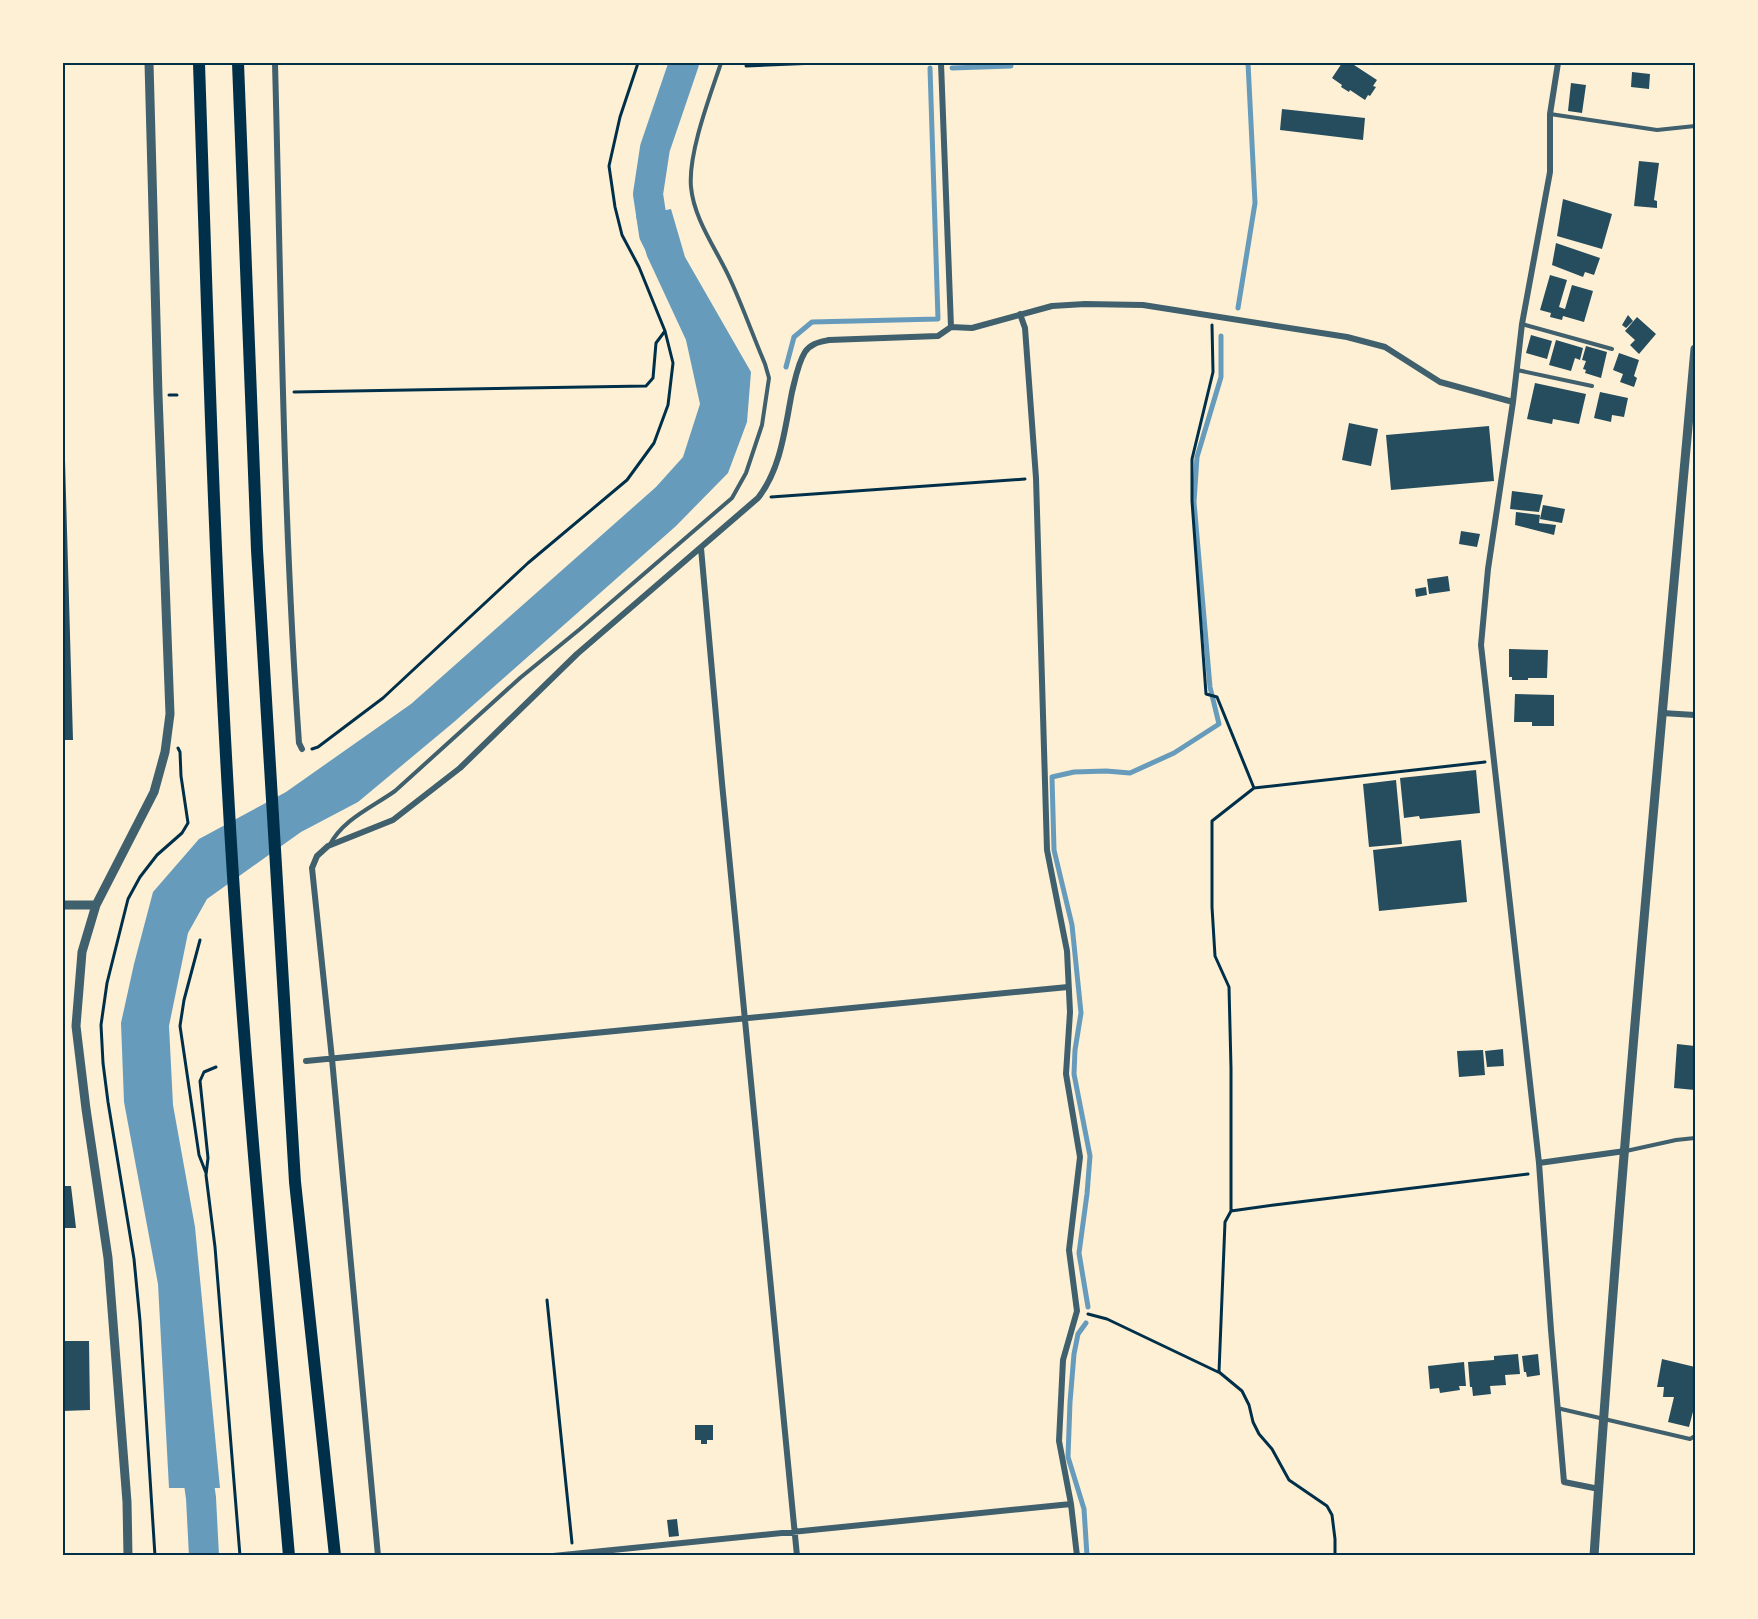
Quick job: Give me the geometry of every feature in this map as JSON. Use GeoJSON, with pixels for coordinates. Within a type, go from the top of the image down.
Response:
{"type":"FeatureCollection","features":[{"type":"Feature","properties":{"kind":"highway"},"geometry":{"type":"LineString","coordinates":[[199,63],[216,553],[228,795],[256,1174],[289,1556]]}},
{"type":"Feature","properties":{"kind":"highway"},"geometry":{"type":"LineString","coordinates":[[238,63],[256,550],[295,1182],[335,1556]]}},
{"type":"Feature","properties":{"kind":"street"},"geometry":{"type":"LineString","coordinates":[[128,1556],[126,1491],[108,1258],[76,1026],[82,952],[96,905],[154,792],[165,752],[170,714],[158,407],[149,63]]}},
{"type":"Feature","properties":{"kind":"street"},"geometry":{"type":"LineString","coordinates":[[275,63],[294,670],[299,743],[302,749]]}},
{"type":"Feature","properties":{"kind":"street"},"geometry":{"type":"LineString","coordinates":[[941,63],[951,327]]}},
{"type":"Feature","properties":{"kind":"street"},"geometry":{"type":"LineString","coordinates":[[1558,63],[1550,114],[1550,171],[1522,324],[1513,402],[1488,569],[1481,645],[1540,1172],[1564,1482],[1599,1489]]}},
{"type":"Feature","properties":{"kind":"street"},"geometry":{"type":"LineString","coordinates":[[378,1556],[312,867],[317,856],[328,846],[393,820],[460,768],[577,654],[758,498],[765,489],[778,460],[796,377],[805,352],[813,344],[829,340],[938,336],[951,327],[972,328],[1052,306],[1143,305],[1347,337],[1384,347],[1440,382],[1513,402]]}},
{"type":"Feature","properties":{"kind":"street"},"geometry":{"type":"LineString","coordinates":[[1020,314],[1025,328],[1036,478],[1047,850],[1067,951],[1070,1012],[1066,1074],[1080,1157],[1070,1250],[1077,1311],[1063,1360],[1059,1441],[1071,1504],[1077,1556]]}},
{"type":"Feature","properties":{"kind":"street"},"geometry":{"type":"LineString","coordinates":[[1594,1556],[1625,1151],[1695,349]]}},
{"type":"Feature","properties":{"kind":"street"},"geometry":{"type":"LineString","coordinates":[[701,548],[797,1556]]}},
{"type":"Feature","properties":{"kind":"street"},"geometry":{"type":"LineString","coordinates":[[1662,713],[1695,716]]}},
{"type":"Feature","properties":{"kind":"street"},"geometry":{"type":"LineString","coordinates":[[63,905],[96,905]]}},
{"type":"Feature","properties":{"kind":"street"},"geometry":{"type":"LineString","coordinates":[[306,1061],[1068,987]]}},
{"type":"Feature","properties":{"kind":"street"},"geometry":{"type":"LineString","coordinates":[[1539,1163],[1625,1151]]}},
{"type":"Feature","properties":{"kind":"street"},"geometry":{"type":"LineString","coordinates":[[553,1556],[1071,1504]]}},
{"type":"Feature","properties":{"kind":"lane"},"geometry":{"type":"LineString","coordinates":[[328,846],[335,834],[348,821],[395,791],[520,678],[732,498],[746,473],[762,425],[769,378],[731,281],[699,218],[690,186],[692,165],[702,122],[721,63]]}},
{"type":"Feature","properties":{"kind":"lane"},"geometry":{"type":"LineString","coordinates":[[1550,114],[1657,130],[1695,126]]}},
{"type":"Feature","properties":{"kind":"lane"},"geometry":{"type":"LineString","coordinates":[[1522,324],[1612,349]]}},
{"type":"Feature","properties":{"kind":"lane"},"geometry":{"type":"LineString","coordinates":[[1517,370],[1592,386]]}},
{"type":"Feature","properties":{"kind":"lane"},"geometry":{"type":"LineString","coordinates":[[1625,1151],[1695,1138]]}},
{"type":"Feature","properties":{"kind":"lane"},"geometry":{"type":"LineString","coordinates":[[1557,1408],[1690,1438],[1695,1436]]}},
{"type":"Feature","properties":{"kind":"path"},"geometry":{"type":"LineString","coordinates":[[302,749],[308,751],[318,747],[383,698],[528,563],[627,480],[654,443],[668,405],[673,363],[665,331],[639,267],[622,235],[609,166],[620,117],[638,63]]}},
{"type":"Feature","properties":{"kind":"path"},"geometry":{"type":"LineString","coordinates":[[746,66],[817,63]]}},
{"type":"Feature","properties":{"kind":"path"},"geometry":{"type":"LineString","coordinates":[[1212,315],[1213,372],[1192,459],[1192,501],[1206,694],[1217,698],[1254,788]]}},
{"type":"Feature","properties":{"kind":"path"},"geometry":{"type":"LineString","coordinates":[[284,393],[646,386],[653,378],[656,343],[665,331]]}},
{"type":"Feature","properties":{"kind":"path"},"geometry":{"type":"LineString","coordinates":[[758,498],[1036,478]]}},
{"type":"Feature","properties":{"kind":"path"},"geometry":{"type":"LineString","coordinates":[[155,1556],[134,1259],[108,1102],[101,1025],[107,983],[128,899],[140,877],[157,855],[182,833],[188,823],[180,752],[168,731]]}},
{"type":"Feature","properties":{"kind":"path"},"geometry":{"type":"LineString","coordinates":[[1219,1372],[1225,1222],[1231,1211],[1231,1068],[1229,987],[1215,956],[1212,907],[1212,821],[1254,788],[1494,761]]}},
{"type":"Feature","properties":{"kind":"path"},"geometry":{"type":"LineString","coordinates":[[200,940],[184,1000],[180,1026],[199,1155],[206,1175],[216,1259],[240,1556]]}},
{"type":"Feature","properties":{"kind":"path"},"geometry":{"type":"LineString","coordinates":[[206,1175],[208,1158],[200,1081],[204,1072],[216,1067]]}},
{"type":"Feature","properties":{"kind":"path"},"geometry":{"type":"LineString","coordinates":[[1231,1211],[1540,1172]]}},
{"type":"Feature","properties":{"kind":"path"},"geometry":{"type":"LineString","coordinates":[[547,1300],[573,1554]]}},
{"type":"Feature","properties":{"kind":"path"},"geometry":{"type":"LineString","coordinates":[[1077,1311],[1107,1319],[1219,1372],[1242,1391],[1256,1428],[1272,1449],[1290,1480],[1327,1506],[1332,1515],[1335,1556]]}},
{"type":"Feature","properties":{"kind":"water"},"geometry":{"type":"Polygon","coordinates":[[[671,209],[685,257],[751,372],[747,422],[728,473],[676,526],[454,722],[358,802],[301,832],[207,899],[188,933],[169,1026],[173,1105],[195,1227],[220,1488],[169,1488],[158,1284],[124,1102],[121,1023],[153,892],[199,839],[286,792],[411,704],[656,487],[683,457],[700,404],[686,340],[647,256],[636,216],[671,209]]]}},
{"type":"Feature","properties":{"kind":"building"},"geometry":{"type":"Polygon","coordinates":[[[1342,63],[1351,63],[1377,80],[1373,86],[1376,87],[1365,100],[1341,87],[1342,85],[1332,78],[1342,63]]]}},
{"type":"Feature","properties":{"kind":"building"},"geometry":{"type":"Polygon","coordinates":[[[1632,72],[1650,74],[1649,89],[1631,87],[1632,72]]]}},
{"type":"Feature","properties":{"kind":"building"},"geometry":{"type":"Polygon","coordinates":[[[1571,83],[1586,85],[1582,113],[1568,111],[1571,83]]]}},
{"type":"Feature","properties":{"kind":"building"},"geometry":{"type":"Polygon","coordinates":[[[1282,109],[1365,118],[1363,140],[1280,130],[1282,109]]]}},
{"type":"Feature","properties":{"kind":"building"},"geometry":{"type":"Polygon","coordinates":[[[1639,161],[1659,163],[1654,200],[1657,201],[1657,208],[1634,206],[1639,161]]]}},
{"type":"Feature","properties":{"kind":"building"},"geometry":{"type":"Polygon","coordinates":[[[1563,199],[1612,214],[1602,249],[1557,236],[1563,199]]]}},
{"type":"Feature","properties":{"kind":"building"},"geometry":{"type":"Polygon","coordinates":[[[1556,243],[1600,258],[1594,275],[1585,272],[1583,277],[1552,265],[1556,243]]]}},
{"type":"Feature","properties":{"kind":"building"},"geometry":{"type":"Polygon","coordinates":[[[1550,275],[1567,280],[1559,307],[1565,309],[1572,285],[1593,291],[1584,322],[1563,316],[1562,320],[1550,317],[1551,313],[1540,310],[1550,275]]]}},
{"type":"Feature","properties":{"kind":"building"},"geometry":{"type":"Polygon","coordinates":[[[1628,315],[1633,321],[1626,328],[1622,325],[1628,315]]]}},
{"type":"Feature","properties":{"kind":"building"},"geometry":{"type":"Polygon","coordinates":[[[1637,317],[1656,334],[1639,354],[1630,345],[1635,340],[1625,331],[1637,317]]]}},
{"type":"Feature","properties":{"kind":"building"},"geometry":{"type":"Polygon","coordinates":[[[1531,335],[1552,341],[1547,359],[1526,353],[1531,335]]]}},
{"type":"Feature","properties":{"kind":"building"},"geometry":{"type":"Polygon","coordinates":[[[1556,340],[1583,348],[1580,360],[1575,358],[1571,371],[1549,365],[1556,340]]]}},
{"type":"Feature","properties":{"kind":"building"},"geometry":{"type":"Polygon","coordinates":[[[1586,346],[1607,352],[1601,378],[1585,373],[1586,370],[1583,369],[1586,361],[1582,360],[1586,346]]]}},
{"type":"Feature","properties":{"kind":"building"},"geometry":{"type":"Polygon","coordinates":[[[1619,353],[1639,360],[1634,376],[1637,378],[1634,387],[1620,382],[1623,374],[1613,370],[1619,353]]]}},
{"type":"Feature","properties":{"kind":"building"},"geometry":{"type":"Polygon","coordinates":[[[1535,383],[1586,394],[1579,424],[1553,419],[1552,424],[1527,419],[1535,383]]]}},
{"type":"Feature","properties":{"kind":"building"},"geometry":{"type":"Polygon","coordinates":[[[1600,392],[1628,398],[1624,417],[1612,415],[1611,422],[1594,418],[1600,392]]]}},
{"type":"Feature","properties":{"kind":"building"},"geometry":{"type":"Polygon","coordinates":[[[1349,423],[1378,429],[1371,466],[1342,460],[1349,423]]]}},
{"type":"Feature","properties":{"kind":"building"},"geometry":{"type":"Polygon","coordinates":[[[1489,426],[1494,481],[1391,490],[1386,435],[1489,426]]]}},
{"type":"Feature","properties":{"kind":"building"},"geometry":{"type":"Polygon","coordinates":[[[63,460],[65,460],[73,740],[63,740],[63,460]]]}},
{"type":"Feature","properties":{"kind":"building"},"geometry":{"type":"Polygon","coordinates":[[[1512,491],[1543,495],[1539,512],[1510,509],[1512,491]]]}},
{"type":"Feature","properties":{"kind":"building"},"geometry":{"type":"Polygon","coordinates":[[[1543,505],[1565,509],[1562,523],[1540,519],[1543,505]]]}},
{"type":"Feature","properties":{"kind":"building"},"geometry":{"type":"Polygon","coordinates":[[[1516,512],[1540,515],[1539,523],[1556,525],[1554,535],[1515,525],[1516,512]]]}},
{"type":"Feature","properties":{"kind":"building"},"geometry":{"type":"Polygon","coordinates":[[[1461,531],[1480,534],[1477,547],[1459,544],[1461,531]]]}},
{"type":"Feature","properties":{"kind":"building"},"geometry":{"type":"Polygon","coordinates":[[[1448,576],[1450,591],[1429,594],[1427,579],[1448,576]]]}},
{"type":"Feature","properties":{"kind":"building"},"geometry":{"type":"Polygon","coordinates":[[[1426,587],[1427,595],[1416,597],[1415,589],[1426,587]]]}},
{"type":"Feature","properties":{"kind":"building"},"geometry":{"type":"Polygon","coordinates":[[[1509,649],[1548,650],[1547,678],[1512,680],[1512,677],[1509,677],[1509,649]]]}},
{"type":"Feature","properties":{"kind":"building"},"geometry":{"type":"Polygon","coordinates":[[[1515,694],[1554,695],[1554,726],[1532,726],[1532,722],[1514,722],[1515,694]]]}},
{"type":"Feature","properties":{"kind":"building"},"geometry":{"type":"Polygon","coordinates":[[[1476,770],[1480,813],[1420,819],[1419,816],[1404,818],[1400,778],[1476,770]]]}},
{"type":"Feature","properties":{"kind":"building"},"geometry":{"type":"Polygon","coordinates":[[[1396,780],[1402,844],[1369,847],[1363,784],[1396,780]]]}},
{"type":"Feature","properties":{"kind":"building"},"geometry":{"type":"Polygon","coordinates":[[[1461,840],[1467,902],[1379,911],[1373,850],[1461,840]]]}},
{"type":"Feature","properties":{"kind":"building"},"geometry":{"type":"Polygon","coordinates":[[[1677,1044],[1695,1046],[1695,1090],[1674,1088],[1677,1044]]]}},
{"type":"Feature","properties":{"kind":"building"},"geometry":{"type":"Polygon","coordinates":[[[1503,1049],[1504,1066],[1487,1067],[1485,1051],[1503,1049]]]}},
{"type":"Feature","properties":{"kind":"building"},"geometry":{"type":"Polygon","coordinates":[[[1483,1050],[1485,1075],[1459,1077],[1457,1051],[1483,1050]]]}},
{"type":"Feature","properties":{"kind":"building"},"geometry":{"type":"Polygon","coordinates":[[[63,1186],[71,1186],[76,1228],[63,1228],[63,1186]]]}},
{"type":"Feature","properties":{"kind":"building"},"geometry":{"type":"Polygon","coordinates":[[[63,1341],[89,1341],[90,1410],[63,1411],[63,1341]]]}},
{"type":"Feature","properties":{"kind":"building"},"geometry":{"type":"Polygon","coordinates":[[[1518,1354],[1520,1374],[1505,1375],[1506,1385],[1490,1386],[1491,1394],[1473,1396],[1468,1362],[1494,1360],[1494,1356],[1518,1354]]]}},
{"type":"Feature","properties":{"kind":"building"},"geometry":{"type":"Polygon","coordinates":[[[1538,1354],[1540,1375],[1527,1377],[1522,1356],[1538,1354]]]}},
{"type":"Feature","properties":{"kind":"building"},"geometry":{"type":"Polygon","coordinates":[[[1662,1359],[1695,1367],[1695,1404],[1689,1427],[1668,1422],[1674,1397],[1663,1397],[1664,1387],[1657,1387],[1662,1359]]]}},
{"type":"Feature","properties":{"kind":"building"},"geometry":{"type":"Polygon","coordinates":[[[1464,1362],[1466,1386],[1459,1386],[1460,1390],[1440,1393],[1439,1388],[1430,1389],[1428,1366],[1464,1362]]]}},
{"type":"Feature","properties":{"kind":"building"},"geometry":{"type":"Polygon","coordinates":[[[695,1425],[713,1425],[713,1440],[707,1440],[707,1444],[701,1444],[701,1440],[695,1440],[695,1425]]]}},
{"type":"Feature","properties":{"kind":"building"},"geometry":{"type":"Polygon","coordinates":[[[677,1519],[679,1536],[669,1537],[667,1520],[677,1519]]]}},
{"type":"Feature","properties":{"kind":"waterway"},"geometry":{"type":"LineString","coordinates":[[662,250],[654,234],[648,194],[655,148],[684,63]]}},
{"type":"Feature","properties":{"kind":"waterway"},"geometry":{"type":"LineString","coordinates":[[1238,308],[1255,203],[1248,63]]}},
{"type":"Feature","properties":{"kind":"waterway"},"geometry":{"type":"LineString","coordinates":[[952,68],[1011,66]]}},
{"type":"Feature","properties":{"kind":"waterway"},"geometry":{"type":"LineString","coordinates":[[786,367],[794,337],[812,322],[938,319],[930,68]]}},
{"type":"Feature","properties":{"kind":"waterway"},"geometry":{"type":"LineString","coordinates":[[1088,1307],[1079,1253],[1090,1156],[1074,1074],[1081,1013],[1072,925],[1054,850],[1052,777],[1074,772],[1130,773],[1174,753],[1219,724],[1210,687],[1194,502],[1197,457],[1221,377],[1221,336]]}},
{"type":"Feature","properties":{"kind":"waterway"},"geometry":{"type":"LineString","coordinates":[[1086,1323],[1078,1334],[1074,1354],[1068,1457],[1084,1509],[1087,1556]]}},
{"type":"Feature","properties":{"kind":"waterway"},"geometry":{"type":"LineString","coordinates":[[194,1448],[201,1498],[204,1556]]}}]}
